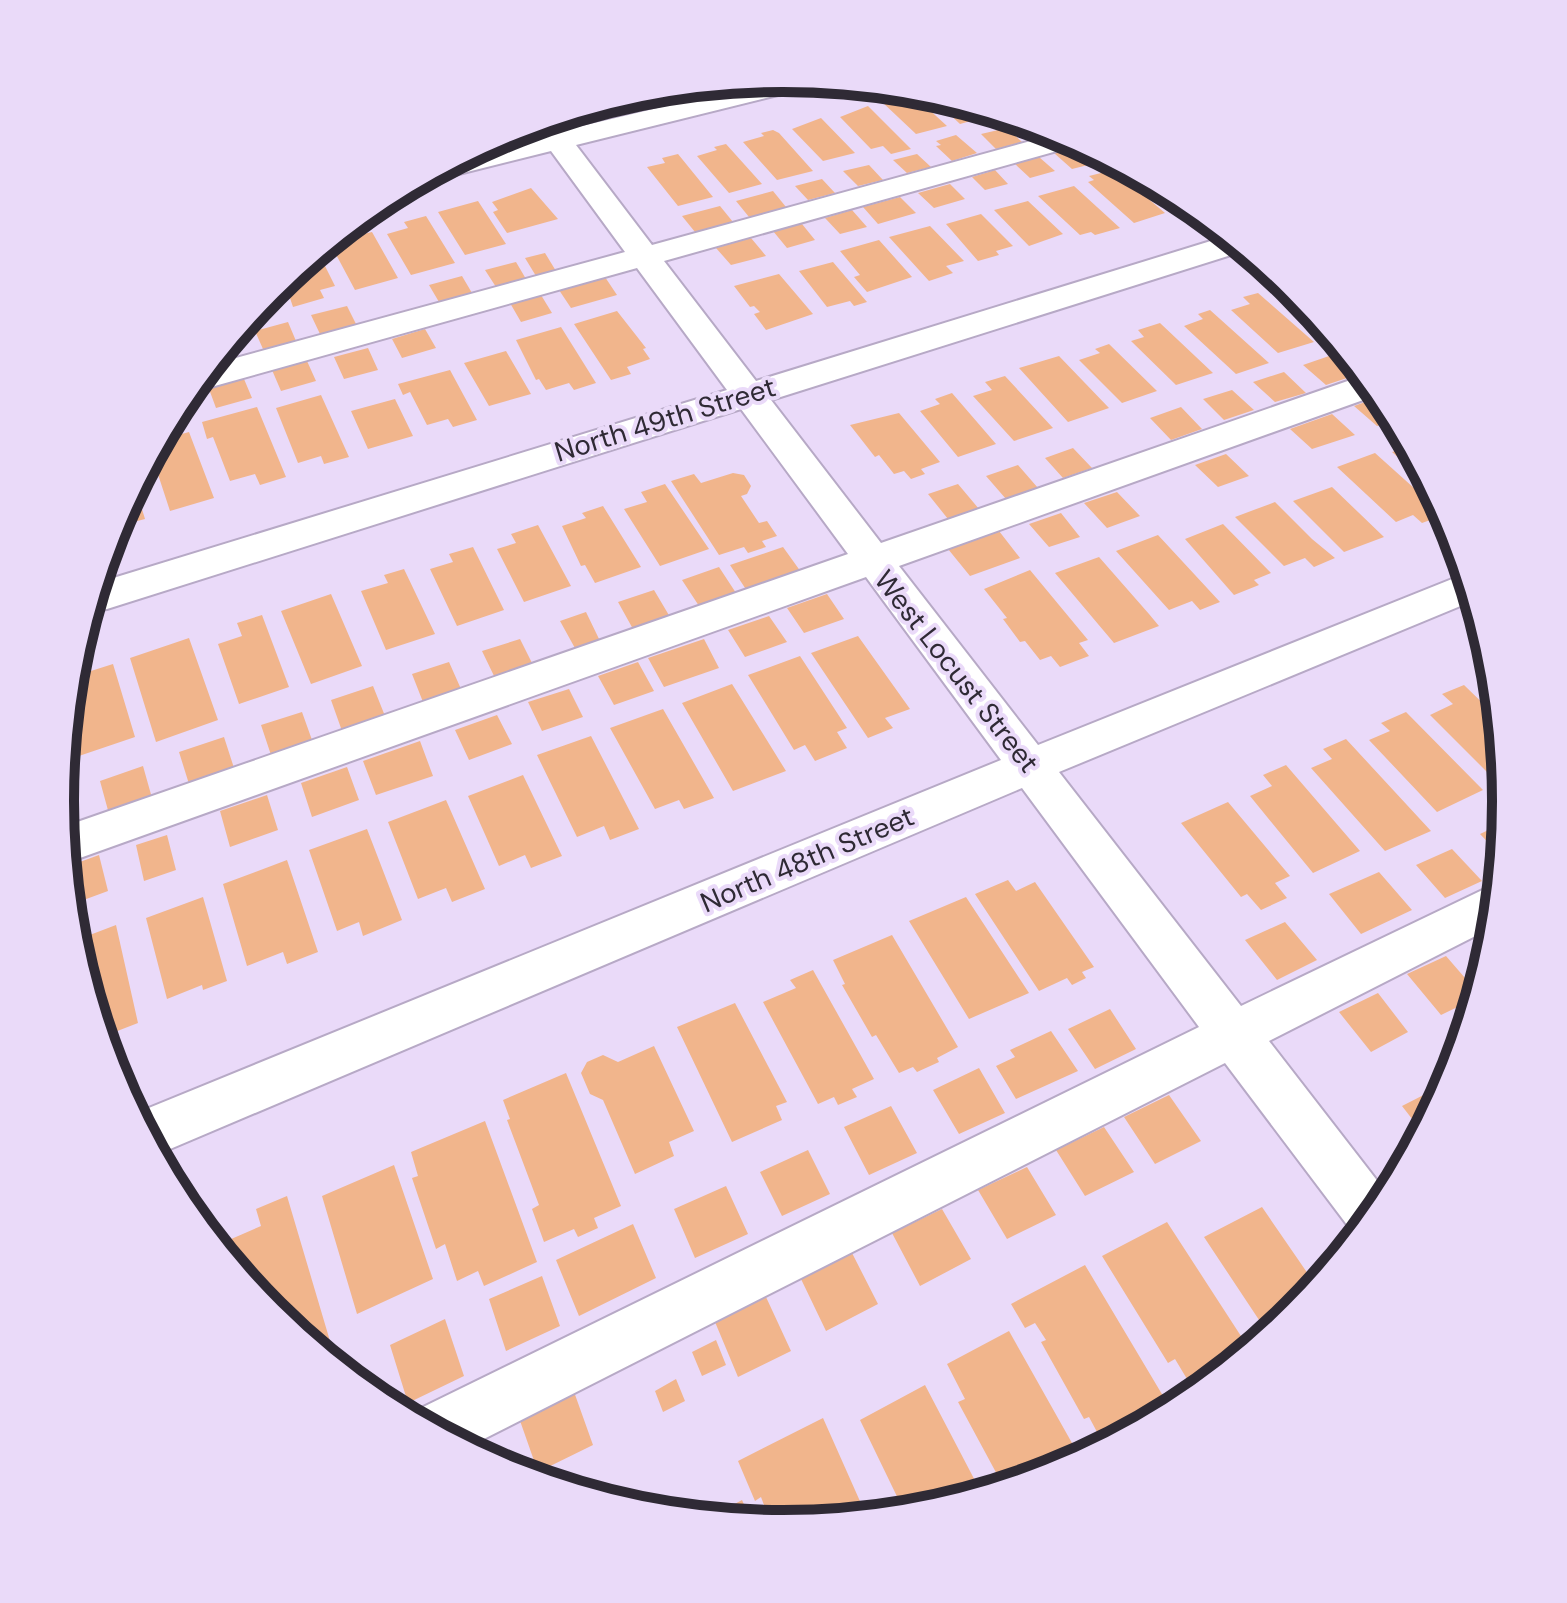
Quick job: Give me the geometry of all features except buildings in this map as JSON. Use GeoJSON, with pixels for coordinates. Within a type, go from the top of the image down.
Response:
{"type":"FeatureCollection","features":[{"type":"Feature","properties":{"kind":"street"},"geometry":{"type":"LineString","coordinates":[[554,130],[733,94]]}},
{"type":"Feature","properties":{"kind":"street","name":"West Locust Street"},"geometry":{"type":"LineString","coordinates":[[551,131],[872,562],[1365,1207]]}},
{"type":"Feature","properties":{"kind":"street"},"geometry":{"type":"LineString","coordinates":[[218,374],[1051,145]]}},
{"type":"Feature","properties":{"kind":"street","name":"North 49th Street"},"geometry":{"type":"LineString","coordinates":[[105,595],[747,393],[1225,247]]}},
{"type":"Feature","properties":{"kind":"street"},"geometry":{"type":"LineString","coordinates":[[76,841],[1360,389]]}},
{"type":"Feature","properties":{"kind":"street","name":"North 48th Street"},"geometry":{"type":"LineString","coordinates":[[155,1131],[1460,590]]}},
{"type":"Feature","properties":{"kind":"street"},"geometry":{"type":"LineString","coordinates":[[448,1426],[1484,909]]}}]}
